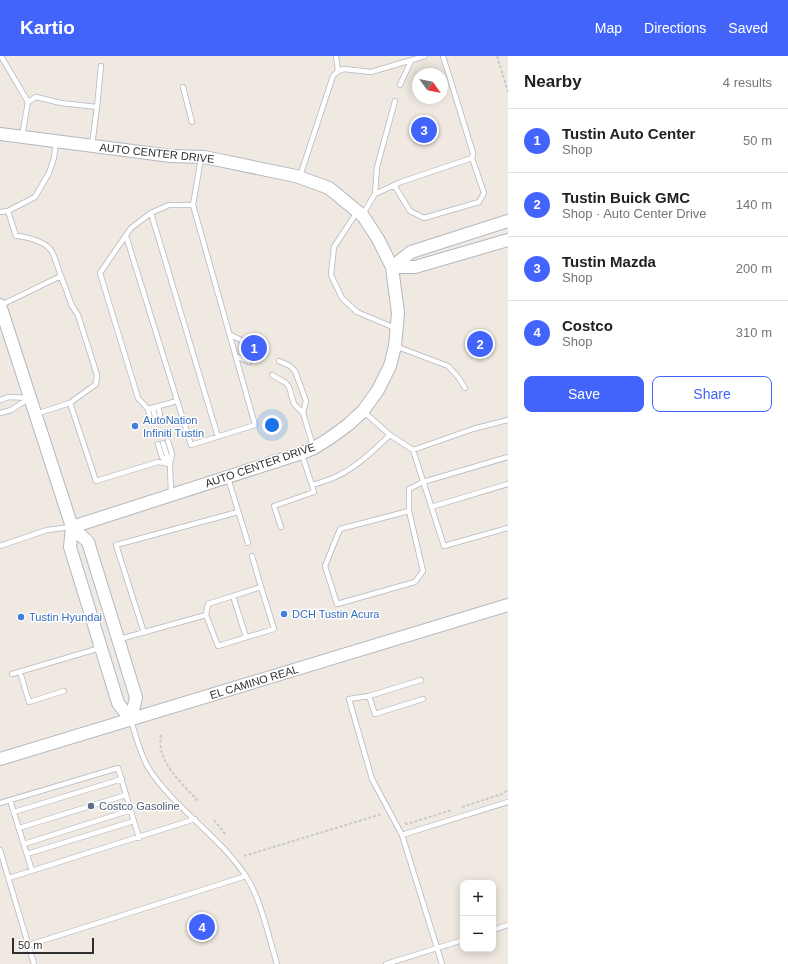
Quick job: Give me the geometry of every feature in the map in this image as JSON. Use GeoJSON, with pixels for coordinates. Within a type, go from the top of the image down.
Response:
{"type":"FeatureCollection","features":[{"type":"Feature","properties":{"kind":"street","name":"AUTO CENTER DRIVE"},"geometry":{"type":"LineString","coordinates":[[0,134],[171,156],[201,157],[299,177],[328,188],[360,214],[378,239],[392,267],[398,313],[395,346],[390,366],[378,390],[363,411],[349,424],[314,448],[302,453],[72,527]]}},
{"type":"Feature","properties":{"kind":"street"},"geometry":{"type":"LineString","coordinates":[[392,267],[411,252],[508,221]]}},
{"type":"Feature","properties":{"kind":"street"},"geometry":{"type":"LineString","coordinates":[[392,267],[415,267],[508,240]]}},
{"type":"Feature","properties":{"kind":"street"},"geometry":{"type":"LineString","coordinates":[[0,305],[72,527],[70,547],[118,703],[131,720]]}},
{"type":"Feature","properties":{"kind":"street"},"geometry":{"type":"LineString","coordinates":[[72,527],[88,542],[136,697],[131,720]]}},
{"type":"Feature","properties":{"kind":"street","name":"EL CAMINO REAL"},"geometry":{"type":"LineString","coordinates":[[0,759],[508,605]]}},
{"type":"Feature","properties":{"kind":"lane"},"geometry":{"type":"LineString","coordinates":[[1,56],[28,102],[22,136]]}},
{"type":"Feature","properties":{"kind":"lane"},"geometry":{"type":"LineString","coordinates":[[336,56],[338,71]]}},
{"type":"Feature","properties":{"kind":"lane"},"geometry":{"type":"LineString","coordinates":[[299,177],[333,76],[338,71],[344,69],[371,72],[425,56]]}},
{"type":"Feature","properties":{"kind":"lane"},"geometry":{"type":"LineString","coordinates":[[394,185],[410,211],[424,218],[479,202],[484,193],[472,158],[473,153],[443,56]]}},
{"type":"Feature","properties":{"kind":"lane"},"geometry":{"type":"LineString","coordinates":[[400,86],[411,61]]}},
{"type":"Feature","properties":{"kind":"lane"},"geometry":{"type":"LineString","coordinates":[[92,146],[101,66]]}},
{"type":"Feature","properties":{"kind":"lane"},"geometry":{"type":"LineString","coordinates":[[183,87],[192,122]]}},
{"type":"Feature","properties":{"kind":"lane"},"geometry":{"type":"LineString","coordinates":[[28,102],[36,97],[61,103],[97,107]]}},
{"type":"Feature","properties":{"kind":"lane"},"geometry":{"type":"LineString","coordinates":[[375,194],[377,167],[395,101]]}},
{"type":"Feature","properties":{"kind":"lane"},"geometry":{"type":"LineString","coordinates":[[0,212],[8,211],[35,197],[49,174],[54,158],[56,141]]}},
{"type":"Feature","properties":{"kind":"lane"},"geometry":{"type":"LineString","coordinates":[[126,236],[191,445],[255,425],[193,205],[201,157]]}},
{"type":"Feature","properties":{"kind":"lane"},"geometry":{"type":"LineString","coordinates":[[397,328],[357,312],[342,298],[331,275],[334,247],[375,194],[394,185],[472,158]]}},
{"type":"Feature","properties":{"kind":"lane"},"geometry":{"type":"LineString","coordinates":[[153,408],[155,417],[153,408],[138,398],[100,273],[131,228],[151,213],[169,205],[193,205]]}},
{"type":"Feature","properties":{"kind":"lane"},"geometry":{"type":"LineString","coordinates":[[8,211],[16,236],[24,236],[50,249],[72,306],[78,315],[97,375],[96,384],[70,403],[35,414]]}},
{"type":"Feature","properties":{"kind":"lane"},"geometry":{"type":"LineString","coordinates":[[151,213],[218,436]]}},
{"type":"Feature","properties":{"kind":"lane"},"geometry":{"type":"LineString","coordinates":[[0,305],[61,276]]}},
{"type":"Feature","properties":{"kind":"lane"},"geometry":{"type":"LineString","coordinates":[[230,334],[253,346]]}},
{"type":"Feature","properties":{"kind":"lane"},"geometry":{"type":"LineString","coordinates":[[395,346],[448,366],[465,388]]}},
{"type":"Feature","properties":{"kind":"lane"},"geometry":{"type":"LineString","coordinates":[[236,356],[249,362]]}},
{"type":"Feature","properties":{"kind":"lane"},"geometry":{"type":"LineString","coordinates":[[280,361],[290,366],[294,371],[306,401],[303,413]]}},
{"type":"Feature","properties":{"kind":"lane"},"geometry":{"type":"LineString","coordinates":[[272,375],[286,383],[289,387],[294,404],[303,413],[314,448]]}},
{"type":"Feature","properties":{"kind":"lane"},"geometry":{"type":"LineString","coordinates":[[0,400],[9,397],[30,398]]}},
{"type":"Feature","properties":{"kind":"lane"},"geometry":{"type":"LineString","coordinates":[[0,413],[11,410],[30,398]]}},
{"type":"Feature","properties":{"kind":"lane"},"geometry":{"type":"LineString","coordinates":[[153,408],[177,401]]}},
{"type":"Feature","properties":{"kind":"lane"},"geometry":{"type":"LineString","coordinates":[[70,403],[96,481],[158,462],[170,464]]}},
{"type":"Feature","properties":{"kind":"lane"},"geometry":{"type":"LineString","coordinates":[[363,411],[390,435],[412,450],[444,546],[508,528]]}},
{"type":"Feature","properties":{"kind":"lane"},"geometry":{"type":"LineString","coordinates":[[412,450],[473,429],[508,420]]}},
{"type":"Feature","properties":{"kind":"lane"},"geometry":{"type":"LineString","coordinates":[[312,485],[333,478],[356,465],[373,452],[390,435]]}},
{"type":"Feature","properties":{"kind":"lane"},"geometry":{"type":"LineString","coordinates":[[170,464],[162,457],[163,443],[172,454],[170,464],[171,495]]}},
{"type":"Feature","properties":{"kind":"lane"},"geometry":{"type":"LineString","coordinates":[[281,527],[274,506],[314,492],[302,453]]}},
{"type":"Feature","properties":{"kind":"lane"},"geometry":{"type":"LineString","coordinates":[[409,511],[340,529],[326,566],[336,604],[415,582],[423,571],[409,511],[409,489],[423,482],[508,456]]}},
{"type":"Feature","properties":{"kind":"lane"},"geometry":{"type":"LineString","coordinates":[[228,477],[248,543]]}},
{"type":"Feature","properties":{"kind":"lane"},"geometry":{"type":"LineString","coordinates":[[431,507],[508,484]]}},
{"type":"Feature","properties":{"kind":"lane"},"geometry":{"type":"LineString","coordinates":[[144,633],[116,545],[238,512]]}},
{"type":"Feature","properties":{"kind":"lane"},"geometry":{"type":"LineString","coordinates":[[0,546],[47,530],[72,527]]}},
{"type":"Feature","properties":{"kind":"lane"},"geometry":{"type":"LineString","coordinates":[[252,556],[274,629],[218,646],[206,615],[208,604],[261,587]]}},
{"type":"Feature","properties":{"kind":"lane"},"geometry":{"type":"LineString","coordinates":[[233,596],[246,637]]}},
{"type":"Feature","properties":{"kind":"lane"},"geometry":{"type":"LineString","coordinates":[[118,640],[206,615]]}},
{"type":"Feature","properties":{"kind":"lane"},"geometry":{"type":"LineString","coordinates":[[12,674],[101,648]]}},
{"type":"Feature","properties":{"kind":"lane"},"geometry":{"type":"LineString","coordinates":[[20,672],[29,702],[64,691]]}},
{"type":"Feature","properties":{"kind":"lane"},"geometry":{"type":"LineString","coordinates":[[421,680],[370,696],[349,699],[372,779],[402,835],[442,964]]}},
{"type":"Feature","properties":{"kind":"lane"},"geometry":{"type":"LineString","coordinates":[[370,696],[375,714],[423,699]]}},
{"type":"Feature","properties":{"kind":"lane"},"geometry":{"type":"LineString","coordinates":[[131,720],[139,748],[149,768],[175,801],[220,845],[246,876],[254,889],[277,964]]}},
{"type":"Feature","properties":{"kind":"lane"},"geometry":{"type":"LineString","coordinates":[[0,803],[118,768],[139,838]]}},
{"type":"Feature","properties":{"kind":"lane"},"geometry":{"type":"LineString","coordinates":[[14,812],[122,779]]}},
{"type":"Feature","properties":{"kind":"lane"},"geometry":{"type":"LineString","coordinates":[[19,828],[126,795]]}},
{"type":"Feature","properties":{"kind":"lane"},"geometry":{"type":"LineString","coordinates":[[10,800],[32,870]]}},
{"type":"Feature","properties":{"kind":"lane"},"geometry":{"type":"LineString","coordinates":[[402,835],[508,802]]}},
{"type":"Feature","properties":{"kind":"lane"},"geometry":{"type":"LineString","coordinates":[[24,844],[131,810]]}},
{"type":"Feature","properties":{"kind":"lane"},"geometry":{"type":"LineString","coordinates":[[9,878],[139,838],[194,819]]}},
{"type":"Feature","properties":{"kind":"lane"},"geometry":{"type":"LineString","coordinates":[[27,854],[134,820]]}},
{"type":"Feature","properties":{"kind":"lane"},"geometry":{"type":"LineString","coordinates":[[0,850],[34,964]]}},
{"type":"Feature","properties":{"kind":"lane"},"geometry":{"type":"LineString","coordinates":[[29,945],[246,876]]}},
{"type":"Feature","properties":{"kind":"lane"},"geometry":{"type":"LineString","coordinates":[[496,929],[508,925]]}},
{"type":"Feature","properties":{"kind":"lane"},"geometry":{"type":"LineString","coordinates":[[386,964],[460,941]]}},
{"type":"Feature","properties":{"kind":"path"},"geometry":{"type":"LineString","coordinates":[[497,56],[508,92]]}},
{"type":"Feature","properties":{"kind":"path"},"geometry":{"type":"LineString","coordinates":[[161,735],[160,746],[168,765],[174,775],[198,802]]}},
{"type":"Feature","properties":{"kind":"path"},"geometry":{"type":"LineString","coordinates":[[459,808],[502,794],[508,790]]}},
{"type":"Feature","properties":{"kind":"path"},"geometry":{"type":"LineString","coordinates":[[244,856],[382,814],[400,814],[407,824],[452,810]]}},
{"type":"Feature","properties":{"kind":"path"},"geometry":{"type":"LineString","coordinates":[[214,820],[226,835]]}},
{"type":"Feature","properties":{"kind":"place","name":"Tustin Mazda"},"geometry":{"type":"Point","coordinates":[424,130]}},
{"type":"Feature","properties":{"kind":"place","name":"Tustin Buick GMC"},"geometry":{"type":"Point","coordinates":[480,344]}},
{"type":"Feature","properties":{"kind":"place","name":"Tustin Auto Center"},"geometry":{"type":"Point","coordinates":[254,348]}},
{"type":"Feature","properties":{"kind":"place","name":"AutoNation Infiniti Tustin"},"geometry":{"type":"Point","coordinates":[135,426]}},
{"type":"Feature","properties":{"kind":"place","name":"DCH Tustin Acura"},"geometry":{"type":"Point","coordinates":[284,614]}},
{"type":"Feature","properties":{"kind":"place","name":"Tustin Hyundai"},"geometry":{"type":"Point","coordinates":[21,617]}},
{"type":"Feature","properties":{"kind":"place","name":"Costco Gasoline"},"geometry":{"type":"Point","coordinates":[91,806]}},
{"type":"Feature","properties":{"kind":"place","name":"Costco"},"geometry":{"type":"Point","coordinates":[202,927]}}]}
